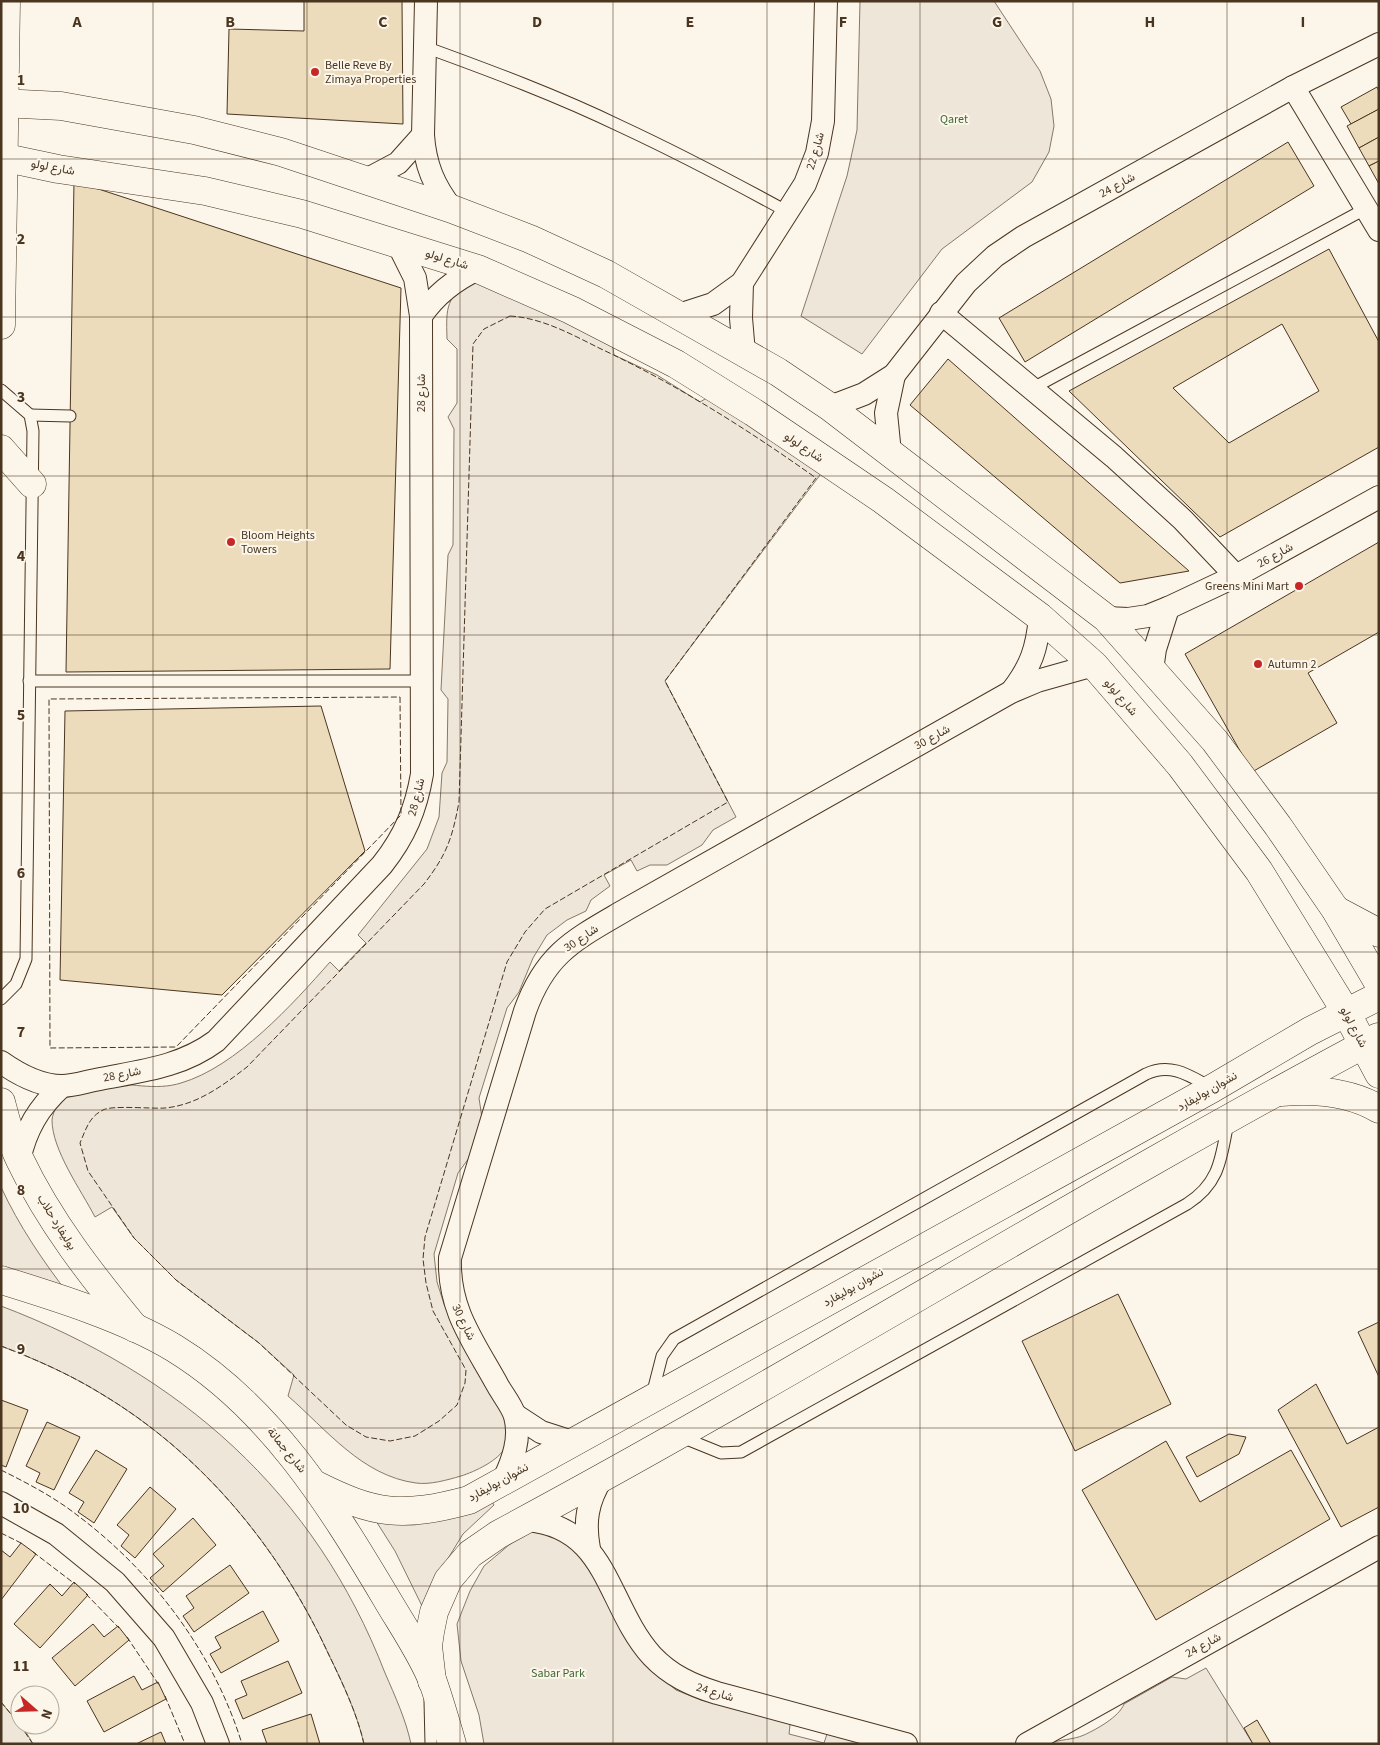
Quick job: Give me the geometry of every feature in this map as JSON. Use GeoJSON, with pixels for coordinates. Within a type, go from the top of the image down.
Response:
{"type":"FeatureCollection","features":[{"type":"Feature","properties":{"kind":"street"},"geometry":{"type":"LineString","coordinates":[[1,325],[2,157],[6,1]]}},
{"type":"Feature","properties":{"kind":"street"},"geometry":{"type":"LineString","coordinates":[[426,1],[423,135],[425,156],[430,175],[452,209]]}},
{"type":"Feature","properties":{"kind":"street","name":"شارع 22"},"geometry":{"type":"LineString","coordinates":[[679,315],[713,304],[742,283],[805,184],[817,153],[823,121],[826,1]]}},
{"type":"Feature","properties":{"kind":"street","name":"شارع 24"},"geometry":{"type":"LineString","coordinates":[[830,407],[864,394],[894,374],[966,283],[995,256],[1023,237],[1293,87],[1379,44]]}},
{"type":"Feature","properties":{"kind":"street"},"geometry":{"type":"LineString","coordinates":[[1293,87],[1379,230]]}},
{"type":"Feature","properties":{"kind":"street"},"geometry":{"type":"LineString","coordinates":[[3,103],[61,106],[194,130],[281,152],[452,209],[530,239],[598,270],[744,352],[830,407],[1106,618],[1215,741],[1278,826],[1335,910],[1379,984]]}},
{"type":"Feature","properties":{"kind":"street"},"geometry":{"type":"LineString","coordinates":[[366,180],[398,162],[423,135]]}},
{"type":"Feature","properties":{"kind":"street","name":"شارع لولو"},"geometry":{"type":"LineString","coordinates":[[2,157],[58,169],[205,191],[302,214],[478,269],[570,310],[699,378],[883,500],[1040,617],[1094,665],[1180,765],[1259,871],[1346,1012],[1371,1040],[1379,1074]]}},
{"type":"Feature","properties":{"kind":"street","name":"شارع 28"},"geometry":{"type":"LineString","coordinates":[[1,1062],[26,1076],[62,1086],[165,1066],[183,1061],[200,1052],[216,1041],[382,865],[398,845],[410,823],[418,799],[422,774],[421,316],[415,278],[398,244]]}},
{"type":"Feature","properties":{"kind":"street"},"geometry":{"type":"LineString","coordinates":[[421,316],[445,288],[461,277],[478,269]]}},
{"type":"Feature","properties":{"kind":"street"},"geometry":{"type":"LineString","coordinates":[[742,283],[741,318],[744,352]]}},
{"type":"Feature","properties":{"kind":"street"},"geometry":{"type":"LineString","coordinates":[[941,313],[1033,388],[1183,520],[1236,576]]}},
{"type":"Feature","properties":{"kind":"street","name":"شارع 24"},"geometry":{"type":"LineString","coordinates":[[890,453],[886,413],[894,374]]}},
{"type":"Feature","properties":{"kind":"street"},"geometry":{"type":"LineString","coordinates":[[1,449],[32,484]]}},
{"type":"Feature","properties":{"kind":"street","name":"شارع 26"},"geometry":{"type":"LineString","coordinates":[[1106,618],[1128,619],[1148,616],[1168,608],[1236,576],[1379,497]]}},
{"type":"Feature","properties":{"kind":"street"},"geometry":{"type":"LineString","coordinates":[[1152,670],[1157,642],[1168,608]]}},
{"type":"Feature","properties":{"kind":"street","name":"شارع 30"},"geometry":{"type":"LineString","coordinates":[[1012,692],[1028,670],[1038,644],[1040,617]]}},
{"type":"Feature","properties":{"kind":"street","name":"شارع 30"},"geometry":{"type":"LineString","coordinates":[[572,1442],[541,1432],[515,1415],[459,1315],[452,1297],[449,1278],[450,1258],[526,1011],[534,988],[547,966],[565,948],[610,919],[1012,692],[1037,681],[1094,665]]}},
{"type":"Feature","properties":{"kind":"street"},"geometry":{"type":"LineString","coordinates":[[1335,910],[1379,932]]}},
{"type":"Feature","properties":{"kind":"street","name":"نشوان بوليفارد"},"geometry":{"type":"LineString","coordinates":[[314,1484],[350,1502],[389,1512],[430,1511],[469,1500],[1213,1088],[1310,1031],[1379,996]]}},
{"type":"Feature","properties":{"kind":"street"},"geometry":{"type":"LineString","coordinates":[[432,1681],[429,1639],[434,1612],[448,1580],[470,1554],[1274,1093],[1371,1040]]}},
{"type":"Feature","properties":{"kind":"street"},"geometry":{"type":"LineString","coordinates":[[19,1160],[24,1139],[33,1119],[46,1101],[62,1086]]}},
{"type":"Feature","properties":{"kind":"street"},"geometry":{"type":"LineString","coordinates":[[1274,1093],[1308,1090],[1342,1094],[1379,1109]]}},
{"type":"Feature","properties":{"kind":"street","name":"بوليفارد حلاب"},"geometry":{"type":"LineString","coordinates":[[1,1102],[19,1160],[54,1219],[92,1276],[136,1329]]}},
{"type":"Feature","properties":{"kind":"street","name":"شارع جمانة"},"geometry":{"type":"LineString","coordinates":[[1,1280],[63,1300],[136,1329],[174,1348],[227,1386],[274,1432],[314,1484],[356,1547],[432,1681],[452,1744]]}},
{"type":"Feature","properties":{"kind":"street","name":"شارع 30"},"geometry":{"type":"LineString","coordinates":[[504,1479],[515,1448],[515,1415]]}},
{"type":"Feature","properties":{"kind":"street","name":"شارع 24"},"geometry":{"type":"LineString","coordinates":[[589,1549],[586,1530],[587,1512],[592,1494],[602,1478]]}},
{"type":"Feature","properties":{"kind":"street"},"geometry":{"type":"LineString","coordinates":[[1,1503],[56,1534],[115,1582],[164,1638],[202,1703],[218,1744]]}},
{"type":"Feature","properties":{"kind":"street","name":"شارع 24"},"geometry":{"type":"LineString","coordinates":[[527,1520],[544,1521],[561,1527],[576,1536],[589,1549],[636,1633],[651,1655],[670,1672],[692,1685],[717,1693],[906,1744]]}},
{"type":"Feature","properties":{"kind":"street","name":"شارع 24"},"geometry":{"type":"LineString","coordinates":[[1027,1744],[1379,1547]]}},
{"type":"Feature","properties":{"kind":"lane"},"geometry":{"type":"LineString","coordinates":[[425,47],[556,97],[621,126],[788,212]]}},
{"type":"Feature","properties":{"kind":"lane"},"geometry":{"type":"LineString","coordinates":[[1033,388],[1367,208]]}},
{"type":"Feature","properties":{"kind":"lane"},"geometry":{"type":"LineString","coordinates":[[1,390],[30,415],[33,426],[26,959],[16,984],[1,998]]}},
{"type":"Feature","properties":{"kind":"lane"},"geometry":{"type":"LineString","coordinates":[[30,415],[70,416]]}},
{"type":"Feature","properties":{"kind":"lane"},"geometry":{"type":"LineString","coordinates":[[29,681],[422,681]]}},
{"type":"Feature","properties":{"kind":"lane"},"geometry":{"type":"LineString","coordinates":[[652,1398],[662,1356],[667,1347],[679,1336],[1146,1074],[1165,1068],[1175,1069],[1213,1088]]}},
{"type":"Feature","properties":{"kind":"lane"},"geometry":{"type":"LineString","coordinates":[[677,1435],[721,1453],[741,1452],[1187,1204],[1199,1196],[1216,1174],[1229,1119]]}},
{"type":"Feature","properties":{"kind":"lane"},"geometry":{"type":"LineString","coordinates":[[431,1744],[429,1708],[432,1681]]}},
{"type":"Feature","properties":{"kind":"green space","name":"Qaret"},"geometry":{"type":"Polygon","coordinates":[[[860,1],[994,1],[1040,71],[1051,99],[1054,126],[1049,152],[1032,182],[942,249],[862,354],[801,316],[847,176],[857,130],[860,1]]]}},
{"type":"Feature","properties":{"kind":"green space"},"geometry":{"type":"Polygon","coordinates":[[[473,278],[611,333],[614,355],[657,375],[700,402],[710,396],[826,467],[665,681],[736,817],[713,830],[702,845],[667,865],[650,865],[637,871],[631,860],[604,875],[610,886],[591,900],[586,911],[567,920],[547,935],[533,958],[519,992],[507,1008],[479,1098],[482,1118],[469,1158],[458,1173],[434,1254],[437,1282],[444,1304],[483,1377],[510,1413],[507,1439],[502,1452],[492,1461],[479,1468],[450,1479],[433,1483],[416,1483],[397,1479],[379,1471],[362,1461],[331,1436],[288,1396],[294,1375],[259,1343],[176,1280],[134,1238],[112,1207],[95,1217],[62,1157],[53,1132],[52,1120],[55,1109],[64,1097],[70,1091],[83,1085],[102,1082],[162,1086],[181,1083],[202,1075],[243,1049],[281,1015],[330,962],[339,971],[366,943],[358,935],[427,849],[439,817],[442,773],[447,762],[448,699],[441,690],[448,555],[453,545],[454,429],[448,417],[457,403],[457,349],[447,339],[447,318],[453,297],[457,291],[473,278]]]}},
{"type":"Feature","properties":{"kind":"green space"},"geometry":{"type":"Polygon","coordinates":[[[1,1187],[32,1243],[69,1295],[1,1267],[1,1187]]]}},
{"type":"Feature","properties":{"kind":"green space"},"geometry":{"type":"Polygon","coordinates":[[[1,1306],[66,1334],[127,1367],[183,1404],[234,1447],[280,1495],[321,1549],[356,1608],[396,1699],[411,1744],[364,1744],[349,1698],[308,1614],[286,1576],[261,1540],[233,1506],[204,1474],[137,1417],[76,1379],[1,1346],[1,1306]]]}},
{"type":"Feature","properties":{"kind":"green space"},"geometry":{"type":"Polygon","coordinates":[[[490,1498],[494,1505],[463,1534],[433,1583],[423,1608],[395,1551],[369,1510],[490,1498]]]}},
{"type":"Feature","properties":{"kind":"green space","name":"Sabar Park"},"geometry":{"type":"Polygon","coordinates":[[[538,1528],[563,1528],[654,1672],[676,1690],[701,1700],[762,1714],[791,1716],[789,1734],[824,1743],[830,1725],[869,1744],[484,1744],[479,1715],[461,1661],[457,1624],[470,1591],[484,1566],[515,1540],[538,1528]]]}},
{"type":"Feature","properties":{"kind":"green space"},"geometry":{"type":"Polygon","coordinates":[[[1206,1668],[1253,1744],[1048,1744],[1080,1737],[1113,1718],[1124,1704],[1172,1677],[1186,1679],[1206,1668]]]}},
{"type":"Feature","properties":{"kind":"green space"},"geometry":{"type":"Polygon","coordinates":[[[1,1702],[10,1713],[10,1735],[28,1735],[33,1744],[1,1744],[1,1702]]]}},
{"type":"Feature","properties":{"kind":"building","name":"Belle Reve By Zimaya Properties"},"geometry":{"type":"Polygon","coordinates":[[[304,1],[402,1],[403,124],[227,114],[229,29],[304,31],[304,1]]]}},
{"type":"Feature","properties":{"kind":"building"},"geometry":{"type":"Polygon","coordinates":[[[1377,87],[1379,91],[1379,109],[1351,124],[1341,107],[1377,87]]]}},
{"type":"Feature","properties":{"kind":"building"},"geometry":{"type":"Polygon","coordinates":[[[1379,109],[1379,137],[1359,148],[1347,126],[1379,109]]]}},
{"type":"Feature","properties":{"kind":"building"},"geometry":{"type":"Polygon","coordinates":[[[1379,137],[1379,161],[1369,166],[1359,148],[1379,137]]]}},
{"type":"Feature","properties":{"kind":"building"},"geometry":{"type":"Polygon","coordinates":[[[1288,142],[1314,186],[1025,362],[999,318],[1288,142]]]}},
{"type":"Feature","properties":{"kind":"building"},"geometry":{"type":"Polygon","coordinates":[[[1379,161],[1379,184],[1369,166],[1379,161]]]}},
{"type":"Feature","properties":{"kind":"building","name":"Bloom Heights Towers"},"geometry":{"type":"Polygon","coordinates":[[[74,181],[401,288],[390,669],[66,672],[74,181]]]}},
{"type":"Feature","properties":{"kind":"building"},"geometry":{"type":"Polygon","coordinates":[[[1329,249],[1379,342],[1379,447],[1220,537],[1069,391],[1329,249]],[[1282,324],[1173,388],[1229,443],[1319,391],[1282,324]]]}},
{"type":"Feature","properties":{"kind":"building"},"geometry":{"type":"Polygon","coordinates":[[[948,359],[1189,571],[1120,583],[910,405],[948,359]]]}},
{"type":"Feature","properties":{"kind":"building","name":"Autumn 2"},"geometry":{"type":"Polygon","coordinates":[[[1379,542],[1379,632],[1308,673],[1337,723],[1252,772],[1185,654],[1379,542]]]}},
{"type":"Feature","properties":{"kind":"building"},"geometry":{"type":"Polygon","coordinates":[[[321,706],[365,851],[222,995],[60,980],[65,711],[321,706]]]}},
{"type":"Feature","properties":{"kind":"building"},"geometry":{"type":"Polygon","coordinates":[[[1118,1294],[1171,1404],[1075,1451],[1022,1341],[1118,1294]]]}},
{"type":"Feature","properties":{"kind":"building"},"geometry":{"type":"Polygon","coordinates":[[[1379,1322],[1379,1377],[1358,1332],[1379,1322]]]}},
{"type":"Feature","properties":{"kind":"building"},"geometry":{"type":"Polygon","coordinates":[[[1316,1384],[1347,1444],[1379,1427],[1379,1507],[1341,1527],[1278,1410],[1316,1384]]]}},
{"type":"Feature","properties":{"kind":"building"},"geometry":{"type":"Polygon","coordinates":[[[1,1400],[28,1410],[6,1467],[1,1465],[1,1400]]]}},
{"type":"Feature","properties":{"kind":"building"},"geometry":{"type":"Polygon","coordinates":[[[47,1422],[80,1437],[54,1490],[36,1482],[40,1473],[26,1466],[47,1422]]]}},
{"type":"Feature","properties":{"kind":"building"},"geometry":{"type":"Polygon","coordinates":[[[1229,1434],[1246,1437],[1239,1454],[1197,1477],[1186,1457],[1229,1434]]]}},
{"type":"Feature","properties":{"kind":"building"},"geometry":{"type":"Polygon","coordinates":[[[1166,1441],[1200,1502],[1291,1450],[1330,1519],[1156,1620],[1082,1490],[1166,1441]]]}},
{"type":"Feature","properties":{"kind":"building"},"geometry":{"type":"Polygon","coordinates":[[[96,1450],[127,1469],[94,1523],[78,1512],[84,1502],[69,1493],[96,1450]]]}},
{"type":"Feature","properties":{"kind":"building"},"geometry":{"type":"Polygon","coordinates":[[[150,1487],[176,1509],[135,1558],[121,1546],[129,1535],[117,1525],[150,1487]]]}},
{"type":"Feature","properties":{"kind":"building"},"geometry":{"type":"Polygon","coordinates":[[[193,1518],[216,1545],[163,1592],[150,1578],[164,1566],[153,1554],[193,1518]]]}},
{"type":"Feature","properties":{"kind":"building"},"geometry":{"type":"Polygon","coordinates":[[[21,1543],[36,1554],[1,1600],[1,1550],[10,1557],[21,1543]]]}},
{"type":"Feature","properties":{"kind":"building"},"geometry":{"type":"Polygon","coordinates":[[[230,1565],[249,1593],[194,1632],[183,1616],[194,1608],[186,1596],[230,1565]]]}},
{"type":"Feature","properties":{"kind":"building"},"geometry":{"type":"Polygon","coordinates":[[[74,1582],[88,1595],[40,1648],[14,1624],[50,1584],[62,1596],[74,1582]]]}},
{"type":"Feature","properties":{"kind":"building"},"geometry":{"type":"Polygon","coordinates":[[[263,1611],[279,1641],[221,1673],[210,1654],[221,1648],[215,1637],[263,1611]]]}},
{"type":"Feature","properties":{"kind":"building"},"geometry":{"type":"Polygon","coordinates":[[[93,1624],[104,1637],[118,1626],[129,1640],[75,1686],[52,1658],[93,1624]]]}},
{"type":"Feature","properties":{"kind":"building"},"geometry":{"type":"Polygon","coordinates":[[[288,1661],[302,1693],[243,1719],[235,1700],[247,1695],[241,1681],[288,1661]]]}},
{"type":"Feature","properties":{"kind":"building"},"geometry":{"type":"Polygon","coordinates":[[[134,1676],[142,1690],[158,1682],[166,1699],[104,1732],[87,1701],[134,1676]]]}},
{"type":"Feature","properties":{"kind":"building"},"geometry":{"type":"Polygon","coordinates":[[[311,1714],[320,1744],[267,1744],[262,1730],[311,1714]]]}},
{"type":"Feature","properties":{"kind":"building"},"geometry":{"type":"Polygon","coordinates":[[[1257,1720],[1271,1744],[1253,1744],[1244,1728],[1257,1720]]]}},
{"type":"Feature","properties":{"kind":"building"},"geometry":{"type":"Polygon","coordinates":[[[161,1732],[166,1744],[136,1744],[161,1732]]]}},
{"type":"Feature","properties":{"kind":"fence"},"geometry":{"type":"LineString","coordinates":[[510,316],[545,323],[628,362],[683,392],[737,425],[816,478],[665,681],[728,802],[545,909],[525,932],[507,962],[425,1237],[423,1259],[426,1283],[433,1311],[466,1370],[465,1383],[457,1405],[439,1421],[415,1436],[390,1441],[366,1437],[346,1425],[259,1343],[176,1280],[134,1238],[88,1171],[80,1143],[91,1120],[103,1110],[123,1107],[165,1108],[188,1103],[219,1088],[247,1067],[424,884],[448,846],[459,802],[473,344],[484,329],[510,316]]}},
{"type":"Feature","properties":{"kind":"fence"},"geometry":{"type":"LineString","coordinates":[[400,697],[401,815],[176,1047],[50,1048],[49,699],[400,697]]}},
{"type":"Feature","properties":{"kind":"fence"},"geometry":{"type":"LineString","coordinates":[[1,1346],[76,1379],[137,1417],[204,1474],[234,1506],[286,1576],[308,1614],[349,1698],[364,1744]]}},
{"type":"Feature","properties":{"kind":"fence"},"geometry":{"type":"LineString","coordinates":[[1,1470],[50,1496],[68,1508],[105,1537],[155,1589],[178,1617],[198,1647],[230,1710],[242,1744]]}},
{"type":"Feature","properties":{"kind":"fence"},"geometry":{"type":"LineString","coordinates":[[1,1533],[23,1544]]}},
{"type":"Feature","properties":{"kind":"fence"},"geometry":{"type":"LineString","coordinates":[[33,1552],[75,1584]]}},
{"type":"Feature","properties":{"kind":"fence"},"geometry":{"type":"LineString","coordinates":[[86,1594],[119,1628]]}},
{"type":"Feature","properties":{"kind":"fence"},"geometry":{"type":"LineString","coordinates":[[127,1637],[159,1685]]}},
{"type":"Feature","properties":{"kind":"fence"},"geometry":{"type":"LineString","coordinates":[[165,1696],[185,1744]]}},
{"type":"Feature","properties":{"kind":"fence"},"geometry":{"type":"LineString","coordinates":[[1,1702],[10,1713]]}},
{"type":"Feature","properties":{"kind":"fence"},"geometry":{"type":"LineString","coordinates":[[27,1735],[33,1744]]}},
{"type":"Feature","properties":{"kind":"place","name":"Belle Reve By Zimaya Properties"},"geometry":{"type":"Point","coordinates":[315,72]}},
{"type":"Feature","properties":{"kind":"place","name":"Bloom Heights Towers"},"geometry":{"type":"Point","coordinates":[231,542]}},
{"type":"Feature","properties":{"kind":"place","name":"Greens Mini Mart"},"geometry":{"type":"Point","coordinates":[1299,586]}},
{"type":"Feature","properties":{"kind":"place","name":"Autumn 2"},"geometry":{"type":"Point","coordinates":[1258,664]}}]}
